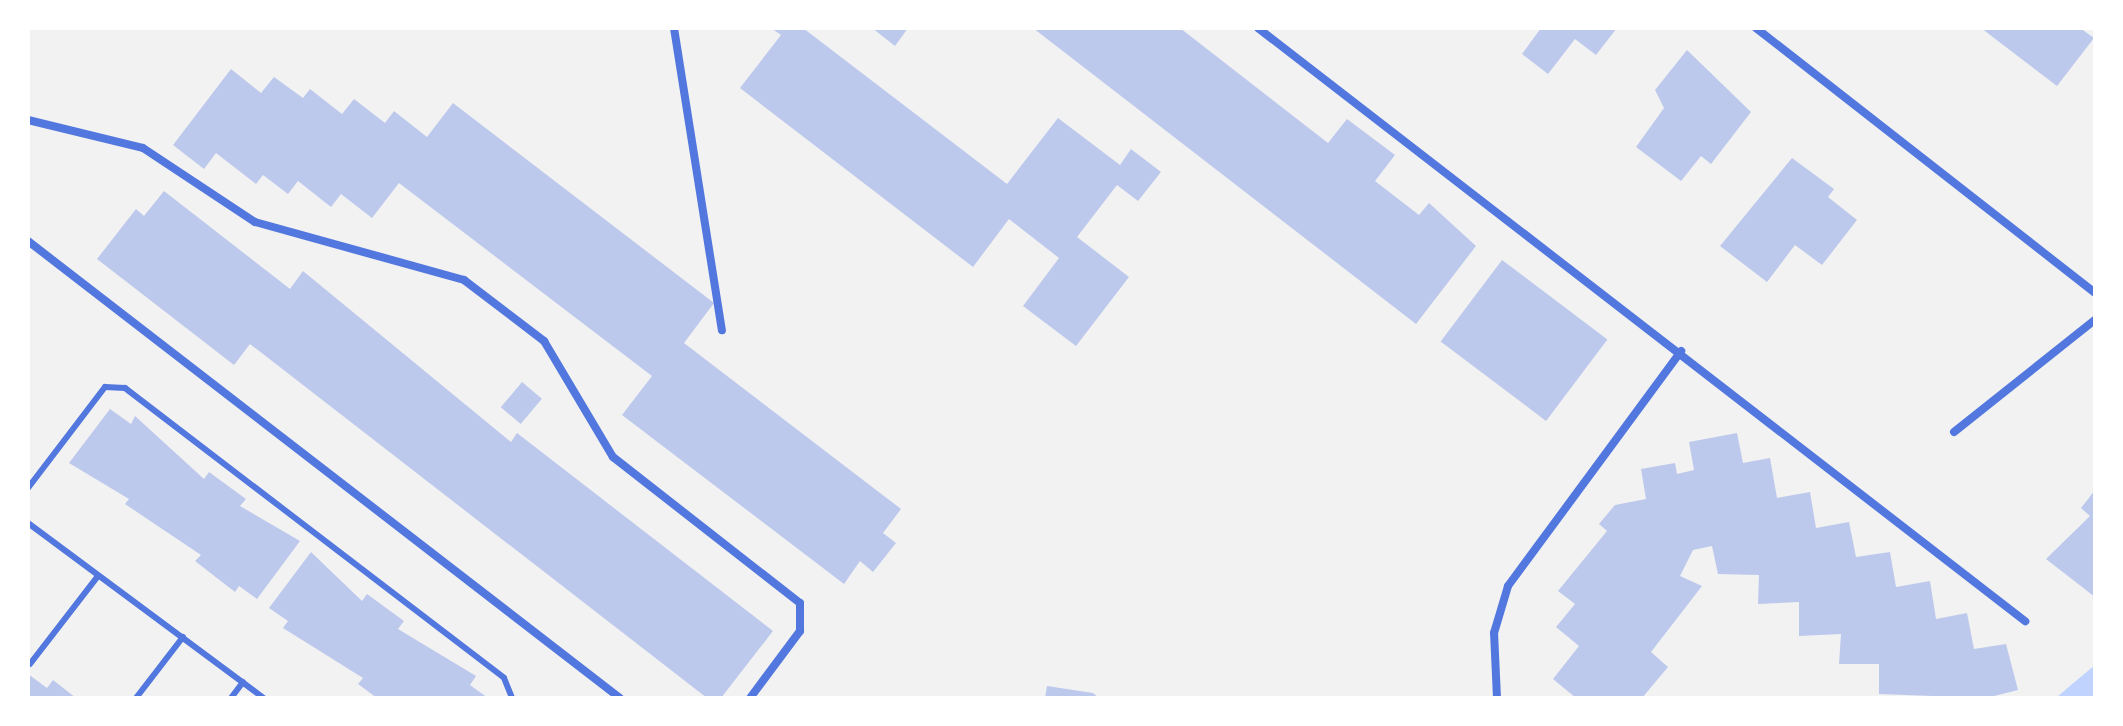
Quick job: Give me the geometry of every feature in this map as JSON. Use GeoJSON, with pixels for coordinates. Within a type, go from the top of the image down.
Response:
{"type":"FeatureCollection","features":[{"type":"Feature","properties":{"kind":"street"},"geometry":{"type":"LineString","coordinates":[[674,28],[722,330]]}},
{"type":"Feature","properties":{"kind":"street"},"geometry":{"type":"LineString","coordinates":[[1258,28],[1681,351],[2025,621]]}},
{"type":"Feature","properties":{"kind":"street"},"geometry":{"type":"LineString","coordinates":[[1756,28],[2095,293]]}},
{"type":"Feature","properties":{"kind":"street"},"geometry":{"type":"LineString","coordinates":[[28,120],[143,148],[255,222],[464,280],[544,341],[613,457],[800,603],[800,631],[750,698]]}},
{"type":"Feature","properties":{"kind":"street"},"geometry":{"type":"LineString","coordinates":[[28,241],[620,698]]}},
{"type":"Feature","properties":{"kind":"street"},"geometry":{"type":"LineString","coordinates":[[1954,432],[2095,320]]}},
{"type":"Feature","properties":{"kind":"street"},"geometry":{"type":"LineString","coordinates":[[1497,698],[1494,633],[1508,586],[1681,351]]}},
{"type":"Feature","properties":{"kind":"lane"},"geometry":{"type":"LineString","coordinates":[[28,488],[105,387],[125,388],[504,678],[512,698]]}},
{"type":"Feature","properties":{"kind":"lane"},"geometry":{"type":"LineString","coordinates":[[28,523],[264,698]]}},
{"type":"Feature","properties":{"kind":"lane"},"geometry":{"type":"LineString","coordinates":[[30,664],[98,576]]}},
{"type":"Feature","properties":{"kind":"lane"},"geometry":{"type":"LineString","coordinates":[[136,698],[183,637]]}},
{"type":"Feature","properties":{"kind":"lane"},"geometry":{"type":"LineString","coordinates":[[231,698],[243,682]]}},
{"type":"Feature","properties":{"kind":"water"},"geometry":{"type":"Polygon","coordinates":[[[2095,665],[2095,698],[2056,698],[2071,685],[2095,665]]]}},
{"type":"Feature","properties":{"kind":"building"},"geometry":{"type":"Polygon","coordinates":[[[771,28],[803,28],[1007,184],[1058,118],[1120,165],[1131,149],[1161,172],[1138,201],[1117,185],[1077,237],[1129,277],[1076,346],[1023,306],[1059,258],[1009,219],[973,267],[740,88],[781,35],[771,28]]]}},
{"type":"Feature","properties":{"kind":"building"},"geometry":{"type":"Polygon","coordinates":[[[872,28],[908,28],[895,46],[872,28]]]}},
{"type":"Feature","properties":{"kind":"building"},"geometry":{"type":"Polygon","coordinates":[[[1033,28],[1180,28],[1328,143],[1347,119],[1395,155],[1375,181],[1419,215],[1429,203],[1476,246],[1416,324],[1033,28]]]}},
{"type":"Feature","properties":{"kind":"building"},"geometry":{"type":"Polygon","coordinates":[[[1541,28],[1617,28],[1596,55],[1575,39],[1548,74],[1522,54],[1541,28]]]}},
{"type":"Feature","properties":{"kind":"building"},"geometry":{"type":"Polygon","coordinates":[[[1981,28],[2080,28],[2094,38],[2057,86],[1981,28]]]}},
{"type":"Feature","properties":{"kind":"building"},"geometry":{"type":"Polygon","coordinates":[[[1687,50],[1751,112],[1711,164],[1701,156],[1681,181],[1636,147],[1664,108],[1655,90],[1687,50]]]}},
{"type":"Feature","properties":{"kind":"building"},"geometry":{"type":"Polygon","coordinates":[[[231,69],[261,93],[274,77],[303,98],[310,89],[342,114],[354,99],[385,123],[394,111],[427,137],[453,103],[714,303],[684,343],[901,509],[883,533],[896,543],[873,572],[860,561],[844,584],[622,415],[652,376],[399,183],[372,218],[341,194],[331,207],[298,181],[288,194],[263,175],[256,184],[216,153],[204,169],[173,145],[231,69]]]}},
{"type":"Feature","properties":{"kind":"building"},"geometry":{"type":"Polygon","coordinates":[[[1792,158],[1834,189],[1828,197],[1857,220],[1822,265],[1795,245],[1767,282],[1720,246],[1792,158]]]}},
{"type":"Feature","properties":{"kind":"building"},"geometry":{"type":"Polygon","coordinates":[[[164,191],[290,289],[303,271],[511,442],[517,433],[773,631],[721,698],[707,698],[250,344],[234,365],[97,259],[136,209],[144,216],[164,191]]]}},
{"type":"Feature","properties":{"kind":"building"},"geometry":{"type":"Polygon","coordinates":[[[1502,260],[1607,339],[1546,421],[1441,341],[1502,260]]]}},
{"type":"Feature","properties":{"kind":"building"},"geometry":{"type":"Polygon","coordinates":[[[522,382],[542,399],[521,424],[501,407],[522,382]]]}},
{"type":"Feature","properties":{"kind":"building"},"geometry":{"type":"Polygon","coordinates":[[[110,409],[131,424],[135,416],[204,479],[209,472],[246,499],[240,506],[300,541],[257,599],[239,586],[235,592],[195,561],[201,555],[125,504],[129,499],[69,463],[110,409]]]}},
{"type":"Feature","properties":{"kind":"building"},"geometry":{"type":"Polygon","coordinates":[[[1737,433],[1743,463],[1770,458],[1777,498],[1810,492],[1816,528],[1849,522],[1856,557],[1890,552],[1896,587],[1930,581],[1936,619],[1967,613],[1974,649],[2006,644],[2018,690],[1986,698],[1879,694],[1879,664],[1839,664],[1841,634],[1799,636],[1799,602],[1758,604],[1759,575],[1718,574],[1712,546],[1693,550],[1680,576],[1702,586],[1651,652],[1668,667],[1642,698],[1576,698],[1553,679],[1579,646],[1556,627],[1575,604],[1558,591],[1607,531],[1599,524],[1615,505],[1646,499],[1641,469],[1675,463],[1677,474],[1694,470],[1689,442],[1737,433]]]}},
{"type":"Feature","properties":{"kind":"building"},"geometry":{"type":"Polygon","coordinates":[[[2095,490],[2095,597],[2046,559],[2090,516],[2081,508],[2095,490]]]}},
{"type":"Feature","properties":{"kind":"building"},"geometry":{"type":"Polygon","coordinates":[[[311,552],[362,601],[367,594],[404,621],[398,629],[476,676],[470,685],[488,698],[377,698],[358,684],[363,678],[283,628],[288,621],[269,608],[311,552]]]}},
{"type":"Feature","properties":{"kind":"building"},"geometry":{"type":"Polygon","coordinates":[[[28,674],[47,688],[53,680],[76,698],[28,698],[28,674]]]}},
{"type":"Feature","properties":{"kind":"building"},"geometry":{"type":"Polygon","coordinates":[[[1047,686],[1093,693],[1099,698],[1045,698],[1047,686]]]}}]}
